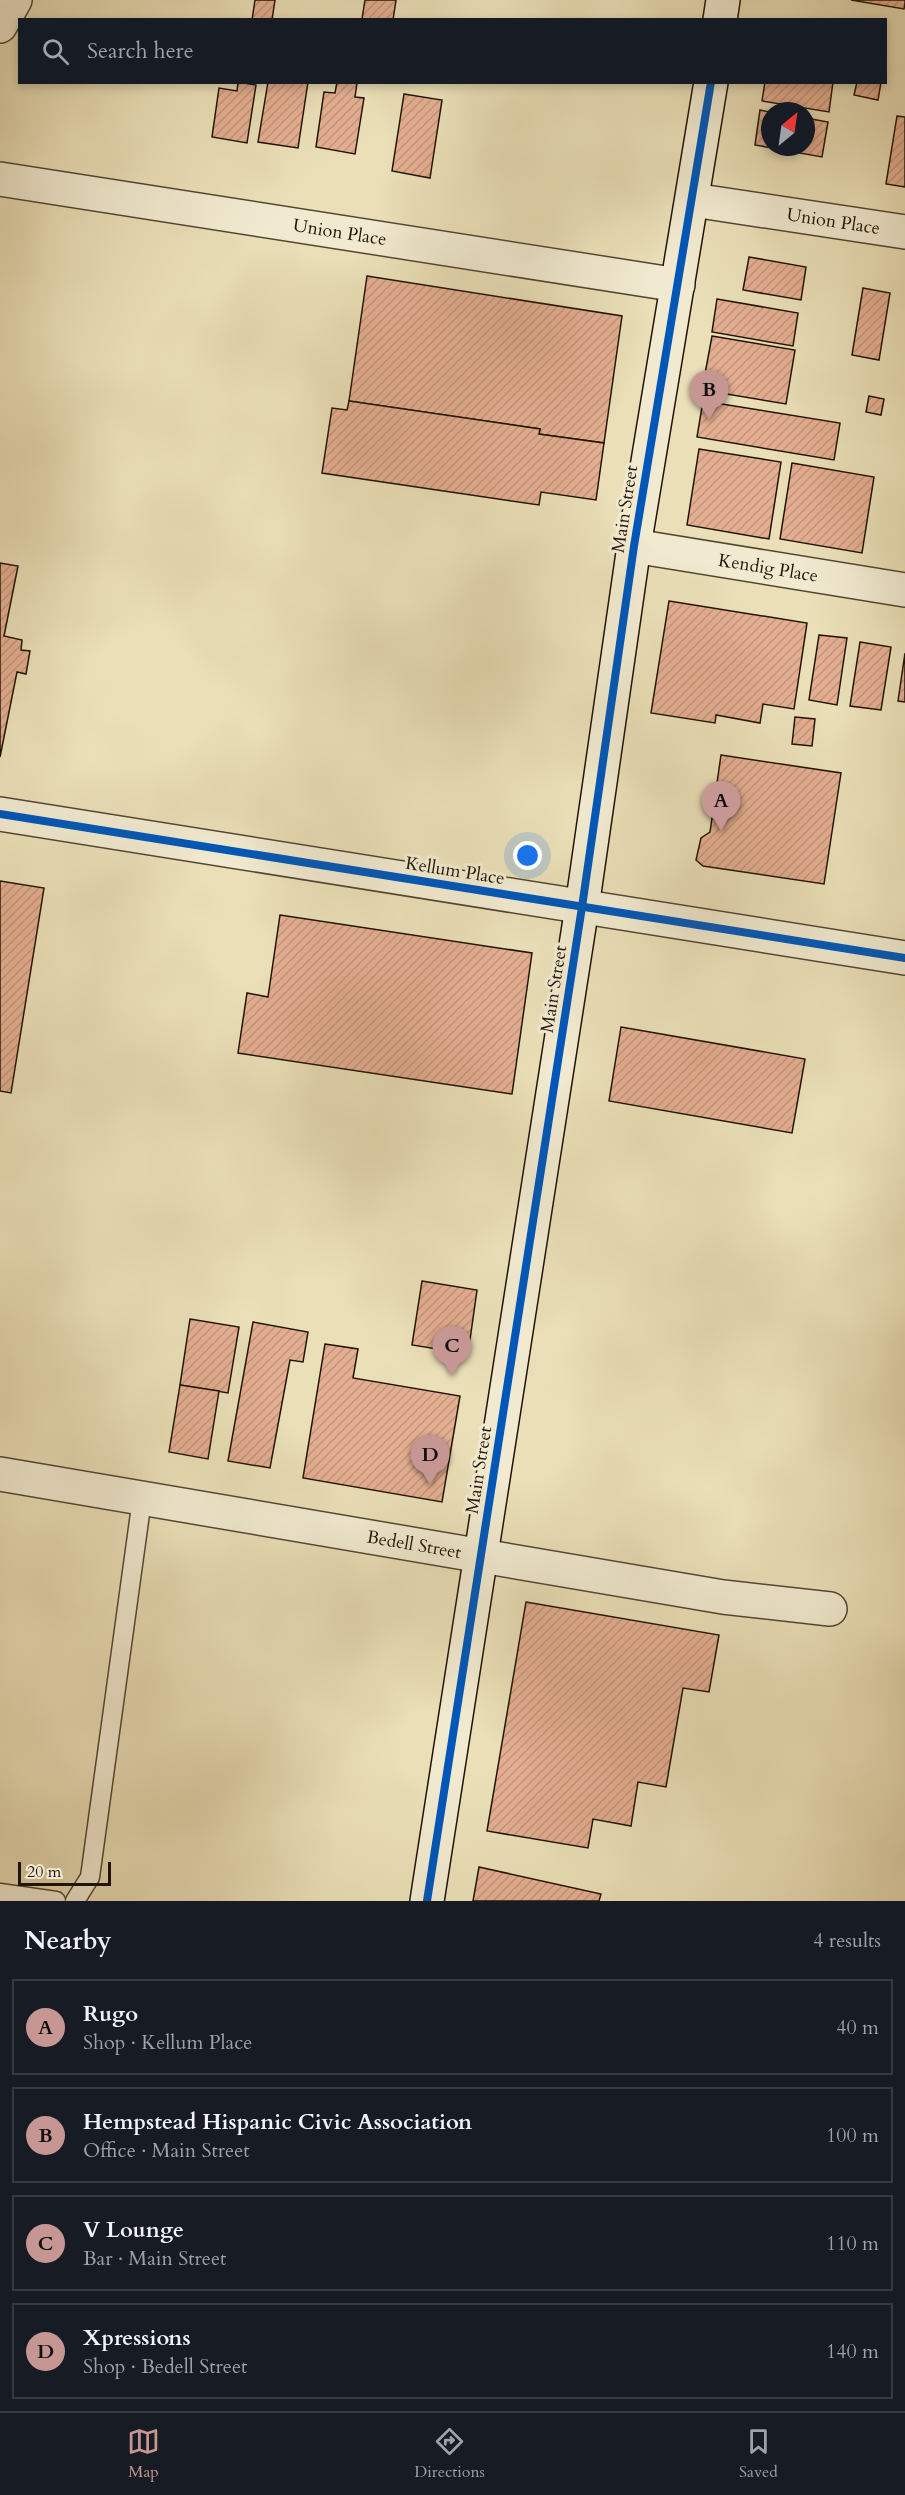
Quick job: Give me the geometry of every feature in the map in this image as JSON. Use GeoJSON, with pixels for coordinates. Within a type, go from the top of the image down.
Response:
{"type":"FeatureCollection","features":[{"type":"Feature","properties":{"kind":"street"},"geometry":{"type":"LineString","coordinates":[[0,26],[15,0]]}},
{"type":"Feature","properties":{"kind":"street"},"geometry":{"type":"LineString","coordinates":[[720,18],[723,0]]}},
{"type":"Feature","properties":{"kind":"street","name":"Main Street"},"geometry":{"type":"LineString","coordinates":[[427,1901],[582,907],[634,546],[711,84]]}},
{"type":"Feature","properties":{"kind":"street","name":"Union Place"},"geometry":{"type":"LineString","coordinates":[[0,179],[678,285]]}},
{"type":"Feature","properties":{"kind":"street","name":"Union Place"},"geometry":{"type":"LineString","coordinates":[[693,200],[905,232]]}},
{"type":"Feature","properties":{"kind":"street","name":"Kendig Place"},"geometry":{"type":"LineString","coordinates":[[634,546],[905,590]]}},
{"type":"Feature","properties":{"kind":"street","name":"Kellum Place"},"geometry":{"type":"LineString","coordinates":[[0,814],[905,958]]}},
{"type":"Feature","properties":{"kind":"street","name":"Bedell Street"},"geometry":{"type":"LineString","coordinates":[[0,1474],[723,1597],[830,1609]]}},
{"type":"Feature","properties":{"kind":"lane"},"geometry":{"type":"LineString","coordinates":[[75,1901],[90,1877],[142,1499]]}},
{"type":"Feature","properties":{"kind":"lane"},"geometry":{"type":"LineString","coordinates":[[0,1893],[56,1901]]}},
{"type":"Feature","properties":{"kind":"building"},"geometry":{"type":"Polygon","coordinates":[[[255,0],[275,0],[272,18],[252,18],[255,0]]]}},
{"type":"Feature","properties":{"kind":"building"},"geometry":{"type":"Polygon","coordinates":[[[365,0],[396,0],[393,18],[362,18],[365,0]]]}},
{"type":"Feature","properties":{"kind":"building"},"geometry":{"type":"Polygon","coordinates":[[[851,0],[905,0],[905,3],[904,9],[851,0]]]}},
{"type":"Feature","properties":{"kind":"building"},"geometry":{"type":"Polygon","coordinates":[[[238,84],[256,85],[247,143],[212,137],[219,88],[237,91],[238,84]]]}},
{"type":"Feature","properties":{"kind":"building"},"geometry":{"type":"Polygon","coordinates":[[[268,84],[308,84],[298,148],[258,142],[268,84]]]}},
{"type":"Feature","properties":{"kind":"building"},"geometry":{"type":"Polygon","coordinates":[[[337,84],[357,84],[355,97],[364,98],[355,154],[316,147],[324,92],[335,93],[337,84]]]}},
{"type":"Feature","properties":{"kind":"building"},"geometry":{"type":"Polygon","coordinates":[[[765,84],[833,84],[829,112],[815,110],[815,102],[762,101],[765,84]]]}},
{"type":"Feature","properties":{"kind":"building"},"geometry":{"type":"Polygon","coordinates":[[[857,84],[881,84],[878,100],[854,95],[857,84]]]}},
{"type":"Feature","properties":{"kind":"building"},"geometry":{"type":"Polygon","coordinates":[[[404,94],[442,100],[430,178],[392,171],[404,94]]]}},
{"type":"Feature","properties":{"kind":"building"},"geometry":{"type":"Polygon","coordinates":[[[760,110],[761,146],[755,145],[760,110]]]}},
{"type":"Feature","properties":{"kind":"building"},"geometry":{"type":"Polygon","coordinates":[[[897,116],[905,117],[905,187],[886,184],[897,116]]]}},
{"type":"Feature","properties":{"kind":"building"},"geometry":{"type":"Polygon","coordinates":[[[815,120],[828,122],[822,157],[815,156],[815,120]]]}},
{"type":"Feature","properties":{"kind":"building"},"geometry":{"type":"Polygon","coordinates":[[[749,257],[806,267],[801,300],[743,290],[749,257]]]}},
{"type":"Feature","properties":{"kind":"building"},"geometry":{"type":"Polygon","coordinates":[[[367,276],[622,316],[604,443],[539,434],[540,429],[349,401],[367,276]]]}},
{"type":"Feature","properties":{"kind":"building"},"geometry":{"type":"Polygon","coordinates":[[[863,288],[890,293],[879,360],[852,355],[863,288]]]}},
{"type":"Feature","properties":{"kind":"building"},"geometry":{"type":"Polygon","coordinates":[[[717,299],[798,313],[793,346],[712,332],[717,299]]]}},
{"type":"Feature","properties":{"kind":"building"},"geometry":{"type":"Polygon","coordinates":[[[712,336],[795,350],[786,404],[702,390],[712,336]]]}},
{"type":"Feature","properties":{"kind":"building"},"geometry":{"type":"Polygon","coordinates":[[[869,396],[884,399],[881,415],[866,412],[869,396]]]}},
{"type":"Feature","properties":{"kind":"building"},"geometry":{"type":"Polygon","coordinates":[[[349,401],[540,429],[539,434],[604,443],[596,500],[541,492],[539,505],[322,473],[332,408],[347,410],[349,401]]]}},
{"type":"Feature","properties":{"kind":"building"},"geometry":{"type":"Polygon","coordinates":[[[703,401],[840,423],[834,460],[697,437],[703,401]]]}},
{"type":"Feature","properties":{"kind":"building"},"geometry":{"type":"Polygon","coordinates":[[[699,449],[781,462],[769,539],[687,525],[699,449]]]}},
{"type":"Feature","properties":{"kind":"building"},"geometry":{"type":"Polygon","coordinates":[[[792,463],[874,477],[862,553],[780,539],[792,463]]]}},
{"type":"Feature","properties":{"kind":"building"},"geometry":{"type":"Polygon","coordinates":[[[0,563],[18,566],[4,636],[22,640],[21,650],[30,651],[26,674],[17,672],[0,757],[0,563]]]}},
{"type":"Feature","properties":{"kind":"building"},"geometry":{"type":"Polygon","coordinates":[[[669,601],[807,623],[794,709],[763,704],[760,723],[716,715],[715,723],[651,713],[669,601]]]}},
{"type":"Feature","properties":{"kind":"building"},"geometry":{"type":"Polygon","coordinates":[[[819,635],[847,638],[837,705],[809,700],[819,635]]]}},
{"type":"Feature","properties":{"kind":"building"},"geometry":{"type":"Polygon","coordinates":[[[860,642],[891,647],[881,710],[850,706],[860,642]]]}},
{"type":"Feature","properties":{"kind":"building"},"geometry":{"type":"Polygon","coordinates":[[[905,653],[905,702],[898,701],[905,653]]]}},
{"type":"Feature","properties":{"kind":"building"},"geometry":{"type":"Polygon","coordinates":[[[795,717],[815,719],[812,746],[792,744],[795,717]]]}},
{"type":"Feature","properties":{"kind":"building"},"geometry":{"type":"Polygon","coordinates":[[[721,755],[841,773],[824,884],[703,866],[696,860],[701,838],[710,832],[721,755]]]}},
{"type":"Feature","properties":{"kind":"building"},"geometry":{"type":"Polygon","coordinates":[[[0,881],[44,888],[11,1093],[0,1091],[0,881]]]}},
{"type":"Feature","properties":{"kind":"building"},"geometry":{"type":"Polygon","coordinates":[[[280,915],[532,953],[512,1094],[238,1053],[247,993],[268,997],[280,915]]]}},
{"type":"Feature","properties":{"kind":"building"},"geometry":{"type":"Polygon","coordinates":[[[621,1027],[805,1059],[792,1133],[609,1101],[621,1027]]]}},
{"type":"Feature","properties":{"kind":"building"},"geometry":{"type":"Polygon","coordinates":[[[422,1281],[477,1290],[468,1354],[412,1345],[422,1281]]]}},
{"type":"Feature","properties":{"kind":"building"},"geometry":{"type":"Polygon","coordinates":[[[190,1319],[239,1327],[228,1393],[180,1385],[190,1319]]]}},
{"type":"Feature","properties":{"kind":"building"},"geometry":{"type":"Polygon","coordinates":[[[253,1322],[308,1332],[303,1362],[290,1360],[270,1468],[228,1461],[253,1322]]]}},
{"type":"Feature","properties":{"kind":"building"},"geometry":{"type":"Polygon","coordinates":[[[325,1344],[358,1349],[353,1378],[460,1396],[442,1502],[303,1478],[325,1344]]]}},
{"type":"Feature","properties":{"kind":"building"},"geometry":{"type":"Polygon","coordinates":[[[180,1385],[219,1391],[208,1459],[169,1452],[180,1385]]]}},
{"type":"Feature","properties":{"kind":"building"},"geometry":{"type":"Polygon","coordinates":[[[526,1602],[719,1635],[709,1692],[683,1688],[666,1787],[638,1782],[631,1826],[593,1819],[588,1848],[487,1831],[526,1602]]]}},
{"type":"Feature","properties":{"kind":"building"},"geometry":{"type":"Polygon","coordinates":[[[479,1867],[601,1894],[599,1901],[473,1901],[479,1867]]]}},
{"type":"Feature","properties":{"kind":"cycle path"},"geometry":{"type":"LineString","coordinates":[[427,1901],[582,907],[634,546],[711,84]]}},
{"type":"Feature","properties":{"kind":"cycle path"},"geometry":{"type":"LineString","coordinates":[[0,814],[905,958]]}},
{"type":"Feature","properties":{"kind":"place","name":"Hempstead Hispanic Civic Association"},"geometry":{"type":"Point","coordinates":[709,420]}},
{"type":"Feature","properties":{"kind":"place","name":"Rugo"},"geometry":{"type":"Point","coordinates":[721,831]}},
{"type":"Feature","properties":{"kind":"place","name":"V Lounge"},"geometry":{"type":"Point","coordinates":[452,1376]}},
{"type":"Feature","properties":{"kind":"place","name":"Xpressions"},"geometry":{"type":"Point","coordinates":[430,1485]}}]}
